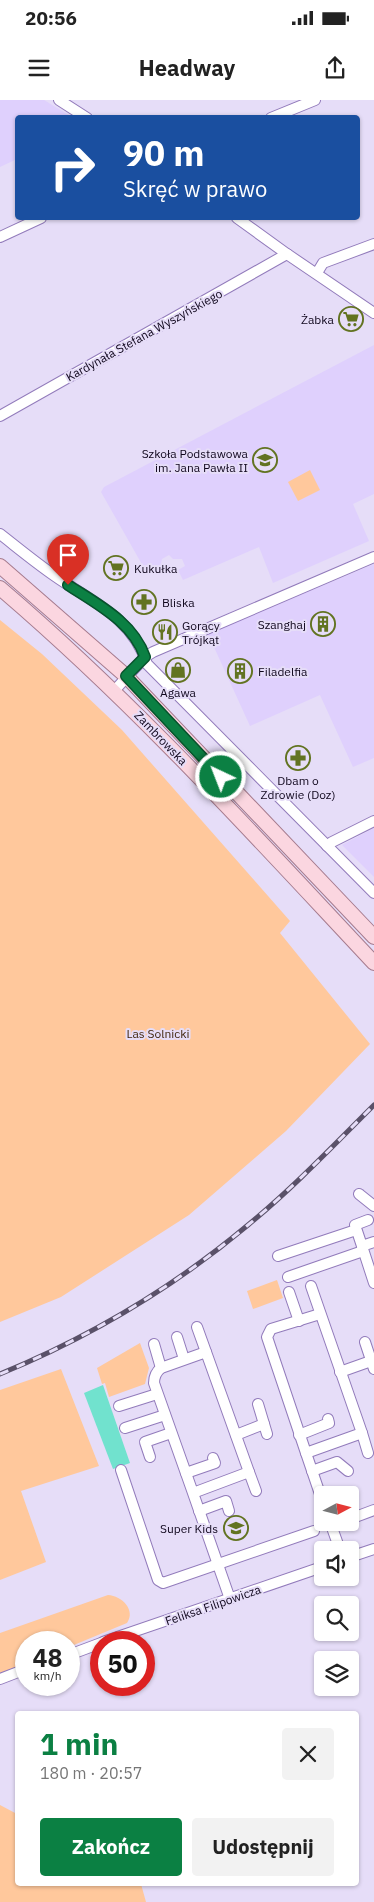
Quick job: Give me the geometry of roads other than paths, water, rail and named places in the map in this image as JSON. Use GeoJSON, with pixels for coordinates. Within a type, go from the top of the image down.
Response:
{"type":"FeatureCollection","features":[{"type":"Feature","properties":{"kind":"main road","name":"Zambrowska"},"geometry":{"type":"LineString","coordinates":[[0,566],[126,676],[374,937]]}},
{"type":"Feature","properties":{"kind":"main road","name":"Zambrowska"},"geometry":{"type":"LineString","coordinates":[[0,588],[63,643],[178,755],[374,963]]}},
{"type":"Feature","properties":{"kind":"street"},"geometry":{"type":"LineString","coordinates":[[59,100],[82,115]]}},
{"type":"Feature","properties":{"kind":"street"},"geometry":{"type":"LineString","coordinates":[[278,115],[315,100]]}},
{"type":"Feature","properties":{"kind":"street"},"geometry":{"type":"LineString","coordinates":[[0,237],[37,220]]}},
{"type":"Feature","properties":{"kind":"street"},"geometry":{"type":"LineString","coordinates":[[240,220],[374,313]]}},
{"type":"Feature","properties":{"kind":"street"},"geometry":{"type":"LineString","coordinates":[[317,273],[323,263],[374,244]]}},
{"type":"Feature","properties":{"kind":"street","name":"Kardynała Stefana Wyszyńskiego"},"geometry":{"type":"LineString","coordinates":[[0,416],[287,254]]}},
{"type":"Feature","properties":{"kind":"street"},"geometry":{"type":"LineString","coordinates":[[0,534],[55,576],[106,609],[129,630],[138,641],[147,664],[374,893]]}},
{"type":"Feature","properties":{"kind":"street"},"geometry":{"type":"LineString","coordinates":[[114,691],[145,657],[153,652],[374,557]]}},
{"type":"Feature","properties":{"kind":"street"},"geometry":{"type":"LineString","coordinates":[[327,846],[374,821]]}},
{"type":"Feature","properties":{"kind":"street"},"geometry":{"type":"LineString","coordinates":[[359,1194],[374,1206]]}},
{"type":"Feature","properties":{"kind":"street"},"geometry":{"type":"LineString","coordinates":[[368,1220],[355,1225],[374,1283]]}},
{"type":"Feature","properties":{"kind":"street"},"geometry":{"type":"LineString","coordinates":[[278,1256],[356,1230]]}},
{"type":"Feature","properties":{"kind":"street"},"geometry":{"type":"LineString","coordinates":[[288,1277],[374,1242]]}},
{"type":"Feature","properties":{"kind":"street"},"geometry":{"type":"LineString","coordinates":[[311,1286],[368,1453]]}},
{"type":"Feature","properties":{"kind":"street"},"geometry":{"type":"LineString","coordinates":[[289,1292],[298,1321]]}},
{"type":"Feature","properties":{"kind":"street"},"geometry":{"type":"LineString","coordinates":[[317,1486],[267,1336],[271,1330],[320,1314]]}},
{"type":"Feature","properties":{"kind":"street"},"geometry":{"type":"LineString","coordinates":[[197,1326],[256,1490]]}},
{"type":"Feature","properties":{"kind":"street"},"geometry":{"type":"LineString","coordinates":[[176,1337],[184,1359]]}},
{"type":"Feature","properties":{"kind":"street"},"geometry":{"type":"LineString","coordinates":[[340,1372],[373,1365],[365,1342]]}},
{"type":"Feature","properties":{"kind":"street"},"geometry":{"type":"LineString","coordinates":[[154,1344],[161,1368]]}},
{"type":"Feature","properties":{"kind":"street"},"geometry":{"type":"LineString","coordinates":[[206,1352],[161,1368],[154,1377],[154,1383],[230,1599]]}},
{"type":"Feature","properties":{"kind":"street"},"geometry":{"type":"LineString","coordinates":[[119,1406],[157,1394]]}},
{"type":"Feature","properties":{"kind":"street"},"geometry":{"type":"LineString","coordinates":[[236,1435],[265,1429],[258,1404]]}},
{"type":"Feature","properties":{"kind":"street"},"geometry":{"type":"LineString","coordinates":[[125,1428],[165,1415]]}},
{"type":"Feature","properties":{"kind":"street"},"geometry":{"type":"LineString","coordinates":[[300,1435],[329,1423],[328,1419]]}},
{"type":"Feature","properties":{"kind":"street"},"geometry":{"type":"LineString","coordinates":[[150,1456],[145,1442],[171,1433]]}},
{"type":"Feature","properties":{"kind":"street"},"geometry":{"type":"LineString","coordinates":[[306,1453],[362,1433]]}},
{"type":"Feature","properties":{"kind":"street"},"geometry":{"type":"LineString","coordinates":[[186,1473],[216,1463],[213,1458]]}},
{"type":"Feature","properties":{"kind":"street"},"geometry":{"type":"LineString","coordinates":[[312,1471],[337,1462],[348,1471]]}},
{"type":"Feature","properties":{"kind":"street"},"geometry":{"type":"LineString","coordinates":[[121,1470],[158,1580],[163,1583],[314,1531]]}},
{"type":"Feature","properties":{"kind":"street"},"geometry":{"type":"LineString","coordinates":[[193,1493],[249,1472]]}},
{"type":"Feature","properties":{"kind":"street"},"geometry":{"type":"LineString","coordinates":[[199,1511],[226,1501],[229,1512]]}},
{"type":"Feature","properties":{"kind":"street"},"geometry":{"type":"LineString","coordinates":[[359,1516],[374,1510]]}},
{"type":"Feature","properties":{"kind":"street"},"geometry":{"type":"LineString","coordinates":[[359,1554],[374,1549]]}},
{"type":"Feature","properties":{"kind":"street","name":"Feliksa Filipowicza"},"geometry":{"type":"LineString","coordinates":[[137,1631],[314,1570]]}},
{"type":"Feature","properties":{"kind":"street"},"geometry":{"type":"LineString","coordinates":[[0,1679],[15,1674]]}},
{"type":"Feature","properties":{"kind":"railway"},"geometry":{"type":"LineString","coordinates":[[0,1374],[33,1360],[99,1327],[161,1290],[191,1269],[220,1248],[281,1196],[374,1105]]}},
{"type":"Feature","properties":{"kind":"place","name":"Żabka"},"geometry":{"type":"Point","coordinates":[351,319]}},
{"type":"Feature","properties":{"kind":"place","name":"Szkoła Podstawowa im. Jana Pawła II"},"geometry":{"type":"Point","coordinates":[265,460]}},
{"type":"Feature","properties":{"kind":"place","name":"Kukułka"},"geometry":{"type":"Point","coordinates":[116,568]}},
{"type":"Feature","properties":{"kind":"place","name":"Bliska"},"geometry":{"type":"Point","coordinates":[144,602]}},
{"type":"Feature","properties":{"kind":"place","name":"Szanghaj"},"geometry":{"type":"Point","coordinates":[323,624]}},
{"type":"Feature","properties":{"kind":"place","name":"Gorący Trójkąt"},"geometry":{"type":"Point","coordinates":[165,632]}},
{"type":"Feature","properties":{"kind":"place","name":"Agawa"},"geometry":{"type":"Point","coordinates":[178,670]}},
{"type":"Feature","properties":{"kind":"place","name":"Filadelfia"},"geometry":{"type":"Point","coordinates":[240,671]}},
{"type":"Feature","properties":{"kind":"place","name":"Dbam o Zdrowie (Doz)"},"geometry":{"type":"Point","coordinates":[298,758]}},
{"type":"Feature","properties":{"kind":"place","name":"Super Kids"},"geometry":{"type":"Point","coordinates":[236,1528]}},
{"type":"Feature","properties":{"kind":"park label","name":"Las Solnicki"},"geometry":{"type":"Point","coordinates":[158,1033]}}]}
